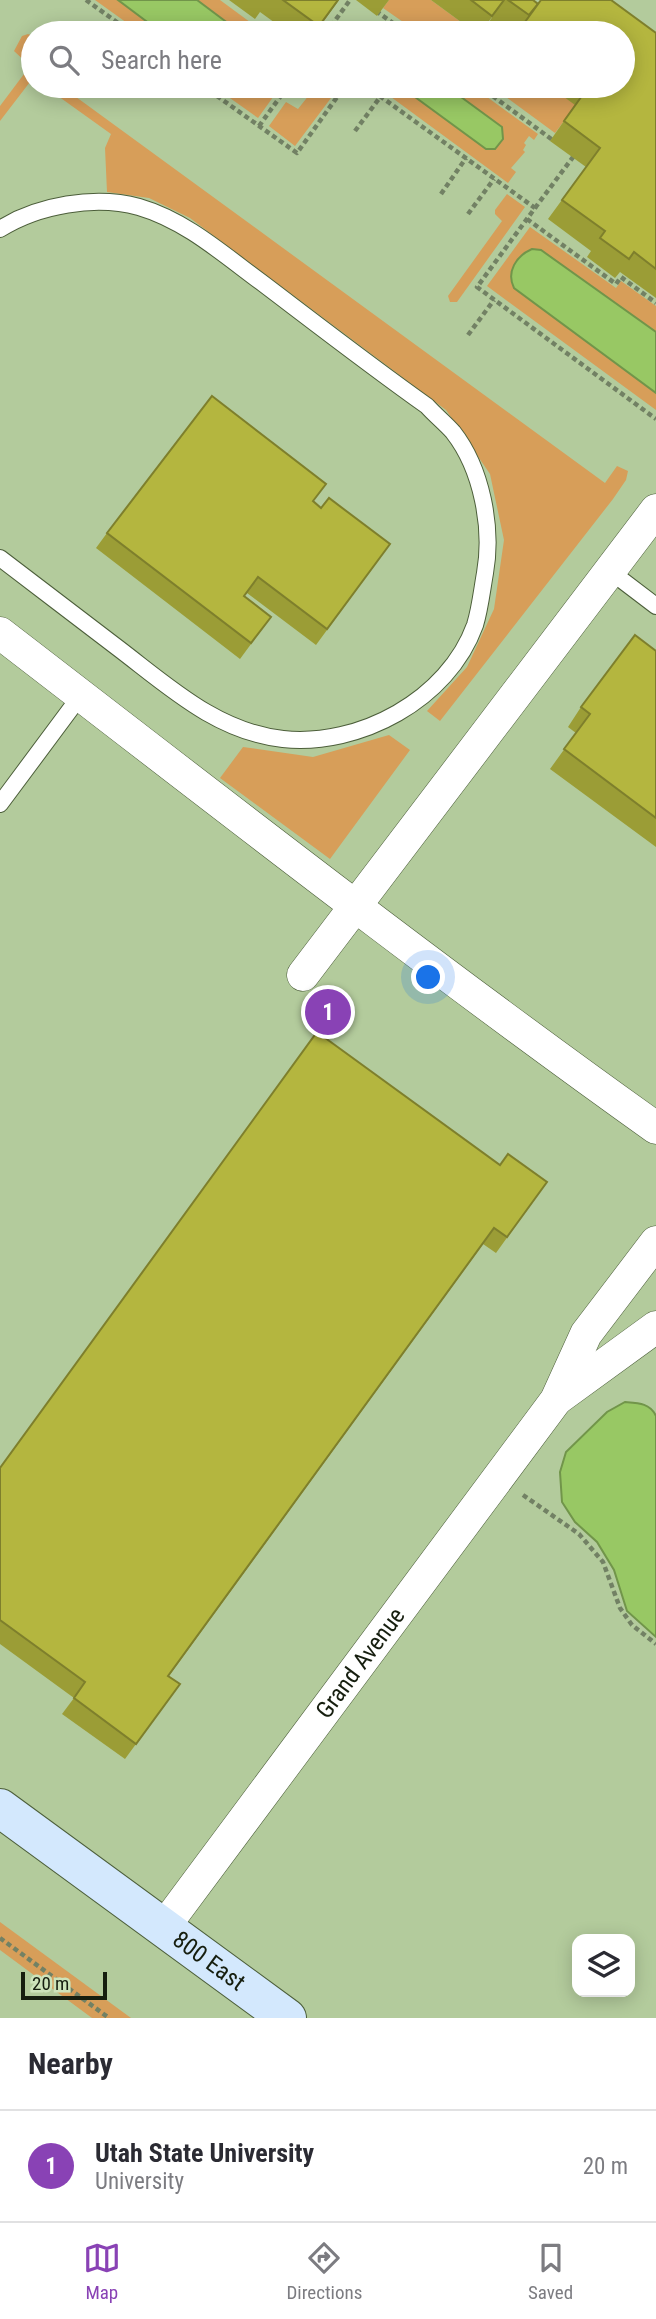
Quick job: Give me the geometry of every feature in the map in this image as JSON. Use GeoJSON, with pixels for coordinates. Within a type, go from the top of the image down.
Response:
{"type":"FeatureCollection","features":[{"type":"Feature","properties":{"kind":"main road","name":"800 East"},"geometry":{"type":"LineString","coordinates":[[0,1808],[287,2018]]}},
{"type":"Feature","properties":{"kind":"street"},"geometry":{"type":"LineString","coordinates":[[303,975],[656,510]]}},
{"type":"Feature","properties":{"kind":"street"},"geometry":{"type":"LineString","coordinates":[[0,633],[355,906],[557,1058],[656,1128]]}},
{"type":"Feature","properties":{"kind":"street","name":"Grand Avenue"},"geometry":{"type":"LineString","coordinates":[[164,1927],[555,1400],[586,1334],[656,1242]]}},
{"type":"Feature","properties":{"kind":"street","name":"Grand Avenue"},"geometry":{"type":"LineString","coordinates":[[555,1400],[656,1327]]}},
{"type":"Feature","properties":{"kind":"lane"},"geometry":{"type":"LineString","coordinates":[[0,229],[33,213],[82,203],[108,203],[136,206],[163,215],[204,240],[427,406],[454,433],[480,488],[487,521],[488,556],[475,625],[451,667],[421,697],[400,713],[356,731],[309,739],[283,739],[256,734],[213,718],[0,558]]}},
{"type":"Feature","properties":{"kind":"lane"},"geometry":{"type":"LineString","coordinates":[[610,571],[656,606]]}},
{"type":"Feature","properties":{"kind":"lane"},"geometry":{"type":"LineString","coordinates":[[0,804],[81,695]]}},
{"type":"Feature","properties":{"kind":"path"},"geometry":{"type":"LineString","coordinates":[[86,0],[115,21]]}},
{"type":"Feature","properties":{"kind":"path"},"geometry":{"type":"LineString","coordinates":[[335,21],[350,0]]}},
{"type":"Feature","properties":{"kind":"path"},"geometry":{"type":"LineString","coordinates":[[370,7],[390,21]]}},
{"type":"Feature","properties":{"kind":"path"},"geometry":{"type":"LineString","coordinates":[[220,98],[297,153],[336,98]]}},
{"type":"Feature","properties":{"kind":"path"},"geometry":{"type":"LineString","coordinates":[[259,126],[279,98]]}},
{"type":"Feature","properties":{"kind":"path"},"geometry":{"type":"LineString","coordinates":[[355,131],[380,98]]}},
{"type":"Feature","properties":{"kind":"path"},"geometry":{"type":"LineString","coordinates":[[384,98],[535,208]]}},
{"type":"Feature","properties":{"kind":"path"},"geometry":{"type":"LineString","coordinates":[[496,98],[563,147]]}},
{"type":"Feature","properties":{"kind":"path"},"geometry":{"type":"LineString","coordinates":[[577,151],[477,287],[656,419]]}},
{"type":"Feature","properties":{"kind":"path"},"geometry":{"type":"LineString","coordinates":[[440,194],[466,159]]}},
{"type":"Feature","properties":{"kind":"path"},"geometry":{"type":"LineString","coordinates":[[468,214],[494,179]]}},
{"type":"Feature","properties":{"kind":"path"},"geometry":{"type":"LineString","coordinates":[[527,219],[616,284],[621,277],[656,303]]}},
{"type":"Feature","properties":{"kind":"path"},"geometry":{"type":"LineString","coordinates":[[468,335],[494,300]]}},
{"type":"Feature","properties":{"kind":"path"},"geometry":{"type":"LineString","coordinates":[[523,1495],[579,1534],[603,1562],[620,1608],[632,1625],[656,1644]]}},
{"type":"Feature","properties":{"kind":"path"},"geometry":{"type":"LineString","coordinates":[[0,1938],[110,2018]]}},
{"type":"Feature","properties":{"kind":"shaded area"},"geometry":{"type":"Polygon","coordinates":[[[0,0],[656,0],[656,2018],[0,2018],[0,0]]]}},
{"type":"Feature","properties":{"kind":"shaded area"},"geometry":{"type":"Polygon","coordinates":[[[95,0],[220,0],[249,21],[124,21],[95,0]]]}},
{"type":"Feature","properties":{"kind":"shaded area"},"geometry":{"type":"Polygon","coordinates":[[[118,0],[197,0],[225,21],[146,21],[118,0]]]}},
{"type":"Feature","properties":{"kind":"shaded area"},"geometry":{"type":"Polygon","coordinates":[[[389,0],[431,0],[460,21],[402,21],[383,8],[389,0]]]}},
{"type":"Feature","properties":{"kind":"shaded area"},"geometry":{"type":"Polygon","coordinates":[[[21,38],[21,58],[14,51],[21,38]]]}},
{"type":"Feature","properties":{"kind":"shaded area"},"geometry":{"type":"Polygon","coordinates":[[[21,78],[21,94],[0,121],[0,106],[21,78]]]}},
{"type":"Feature","properties":{"kind":"shaded area"},"geometry":{"type":"Polygon","coordinates":[[[61,98],[77,98],[605,483],[617,466],[628,471],[626,480],[613,499],[440,721],[427,711],[467,667],[494,609],[504,540],[490,474],[446,410],[190,218],[149,198],[107,192],[105,148],[111,134],[61,98]]]}},
{"type":"Feature","properties":{"kind":"shaded area"},"geometry":{"type":"Polygon","coordinates":[[[230,98],[272,98],[258,118],[230,98]]]}},
{"type":"Feature","properties":{"kind":"shaded area"},"geometry":{"type":"Polygon","coordinates":[[[307,98],[331,98],[295,146],[269,126],[286,102],[298,109],[307,98]]]}},
{"type":"Feature","properties":{"kind":"shaded area"},"geometry":{"type":"Polygon","coordinates":[[[392,98],[488,98],[538,134],[534,140],[529,136],[524,143],[525,152],[511,168],[516,172],[508,183],[392,98]]]}},
{"type":"Feature","properties":{"kind":"shaded area"},"geometry":{"type":"Polygon","coordinates":[[[416,98],[462,98],[502,127],[503,139],[495,149],[486,149],[416,98]]]}},
{"type":"Feature","properties":{"kind":"shaded area"},"geometry":{"type":"Polygon","coordinates":[[[507,98],[566,98],[576,105],[555,133],[507,98]]]}},
{"type":"Feature","properties":{"kind":"shaded area"},"geometry":{"type":"Polygon","coordinates":[[[507,194],[525,207],[457,302],[450,302],[448,296],[502,221],[495,214],[495,210],[507,194]]]}},
{"type":"Feature","properties":{"kind":"shaded area"},"geometry":{"type":"Polygon","coordinates":[[[530,227],[616,288],[621,281],[656,306],[656,410],[487,286],[530,227]]]}},
{"type":"Feature","properties":{"kind":"shaded area"},"geometry":{"type":"Polygon","coordinates":[[[532,249],[541,250],[656,332],[656,393],[514,288],[511,276],[514,265],[532,249]]]}},
{"type":"Feature","properties":{"kind":"shaded area"},"geometry":{"type":"Polygon","coordinates":[[[389,735],[410,750],[330,859],[220,778],[243,747],[313,757],[389,735]]]}},
{"type":"Feature","properties":{"kind":"shaded area"},"geometry":{"type":"Polygon","coordinates":[[[625,1402],[647,1406],[656,1416],[656,1637],[627,1611],[614,1570],[597,1542],[575,1522],[562,1502],[560,1472],[566,1452],[607,1412],[625,1402]]]}},
{"type":"Feature","properties":{"kind":"shaded area"},"geometry":{"type":"Polygon","coordinates":[[[0,1922],[131,2018],[92,2018],[0,1950],[0,1922]]]}},
{"type":"Feature","properties":{"kind":"building"},"geometry":{"type":"Polygon","coordinates":[[[283,0],[338,0],[323,21],[312,21],[283,0]]]}},
{"type":"Feature","properties":{"kind":"building"},"geometry":{"type":"Polygon","coordinates":[[[471,0],[504,0],[492,16],[471,0]]]}},
{"type":"Feature","properties":{"kind":"building"},"geometry":{"type":"Polygon","coordinates":[[[508,0],[533,0],[538,4],[529,15],[508,0]]]}},
{"type":"Feature","properties":{"kind":"building"},"geometry":{"type":"Polygon","coordinates":[[[541,0],[611,0],[656,33],[656,269],[634,252],[629,259],[600,238],[605,231],[562,200],[600,148],[564,121],[580,98],[635,98],[635,21],[526,21],[541,0]]]}},
{"type":"Feature","properties":{"kind":"building"},"geometry":{"type":"Polygon","coordinates":[[[212,396],[326,484],[313,501],[321,508],[329,498],[390,544],[327,629],[258,577],[244,596],[271,617],[251,643],[107,533],[212,396]]]}},
{"type":"Feature","properties":{"kind":"building"},"geometry":{"type":"Polygon","coordinates":[[[635,635],[656,651],[656,818],[564,749],[590,714],[581,707],[635,635]]]}},
{"type":"Feature","properties":{"kind":"building"},"geometry":{"type":"Polygon","coordinates":[[[317,1032],[500,1165],[508,1154],[547,1182],[507,1237],[494,1228],[168,1676],[180,1684],[136,1744],[74,1698],[85,1682],[0,1620],[0,1468],[317,1032]]]}},
{"type":"Feature","properties":{"kind":"place","name":"Utah State University"},"geometry":{"type":"Point","coordinates":[328,1012]}}]}
